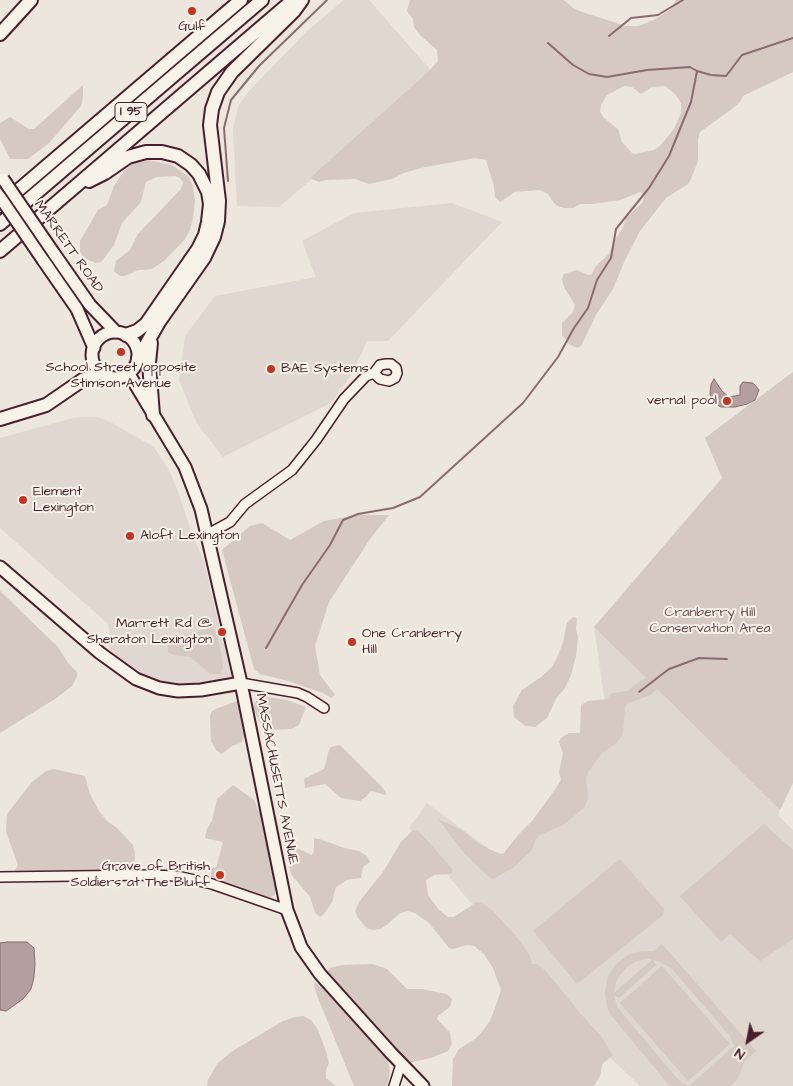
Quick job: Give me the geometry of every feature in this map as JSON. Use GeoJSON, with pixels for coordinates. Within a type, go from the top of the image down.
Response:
{"type":"FeatureCollection","features":[{"type":"Feature","properties":{"kind":"highway"},"geometry":{"type":"LineString","coordinates":[[0,34],[31,0]]}},
{"type":"Feature","properties":{"kind":"highway"},"geometry":{"type":"LineString","coordinates":[[0,206],[241,0]]}},
{"type":"Feature","properties":{"kind":"highway","name":"I 95"},"geometry":{"type":"LineString","coordinates":[[0,224],[262,0]]}},
{"type":"Feature","properties":{"kind":"highway","name":"I 95"},"geometry":{"type":"LineString","coordinates":[[0,251],[293,0]]}},
{"type":"Feature","properties":{"kind":"highway"},"geometry":{"type":"LineString","coordinates":[[138,359],[157,325],[204,258],[215,233],[219,216],[219,198],[210,125],[217,95],[232,72],[294,11],[302,0]]}},
{"type":"Feature","properties":{"kind":"highway"},"geometry":{"type":"LineString","coordinates":[[73,189],[104,173],[125,159],[154,151],[169,153],[182,158],[197,171],[207,188],[210,200],[209,217],[205,235],[198,249],[148,322],[137,332],[121,334]]}},
{"type":"Feature","properties":{"kind":"highway"},"geometry":{"type":"LineString","coordinates":[[153,415],[149,363],[150,346],[157,325]]}},
{"type":"Feature","properties":{"kind":"highway"},"geometry":{"type":"LineString","coordinates":[[0,419],[46,405],[84,379],[100,373]]}},
{"type":"Feature","properties":{"kind":"main road","name":"MARRETT ROAD"},"geometry":{"type":"LineString","coordinates":[[2,177],[90,304],[121,334]]}},
{"type":"Feature","properties":{"kind":"main road","name":"MARRETT ROAD"},"geometry":{"type":"LineString","coordinates":[[0,197],[77,309],[94,348]]}},
{"type":"Feature","properties":{"kind":"main road"},"geometry":{"type":"LineString","coordinates":[[121,334],[132,339],[137,346],[138,359],[135,368],[129,374],[121,378],[112,378],[100,373],[94,362],[94,348],[102,336],[121,334]]}},
{"type":"Feature","properties":{"kind":"main road"},"geometry":{"type":"LineString","coordinates":[[129,374],[185,467],[197,498],[208,534],[241,683]]}},
{"type":"Feature","properties":{"kind":"main road","name":"MASSACHUSETTS AVENUE"},"geometry":{"type":"LineString","coordinates":[[0,567],[100,652],[136,678],[159,688],[178,691],[201,690],[241,683],[287,910],[302,947],[315,966],[401,1064],[423,1086]]}},
{"type":"Feature","properties":{"kind":"street"},"geometry":{"type":"LineString","coordinates":[[208,534],[230,522],[245,504],[292,470],[316,440],[344,399],[366,376],[374,373]]}},
{"type":"Feature","properties":{"kind":"street"},"geometry":{"type":"LineString","coordinates":[[241,683],[298,694],[324,708]]}},
{"type":"Feature","properties":{"kind":"street"},"geometry":{"type":"LineString","coordinates":[[0,877],[177,876],[212,884],[287,910]]}},
{"type":"Feature","properties":{"kind":"street"},"geometry":{"type":"LineString","coordinates":[[395,1085],[401,1064]]}},
{"type":"Feature","properties":{"kind":"street"},"geometry":{"type":"LineString","coordinates":[[395,1085],[410,1074]]}},
{"type":"Feature","properties":{"kind":"shaded area"},"geometry":{"type":"Polygon","coordinates":[[[344,0],[369,0],[434,74],[279,207],[237,206],[233,130],[238,106],[249,91],[306,32],[344,0]]]}},
{"type":"Feature","properties":{"kind":"shaded area"},"geometry":{"type":"Polygon","coordinates":[[[452,203],[502,222],[388,341],[367,341],[352,374],[331,403],[223,457],[197,424],[179,380],[185,336],[215,296],[316,277],[302,241],[354,213],[452,203]]]}},
{"type":"Feature","properties":{"kind":"shaded area"},"geometry":{"type":"Polygon","coordinates":[[[714,379],[722,391],[729,397],[740,395],[740,386],[743,382],[753,383],[759,390],[755,400],[747,404],[735,407],[721,407],[715,404],[710,394],[711,384],[714,379]]]}},
{"type":"Feature","properties":{"kind":"shaded area"},"geometry":{"type":"Polygon","coordinates":[[[98,417],[112,423],[154,447],[170,472],[204,562],[232,679],[204,684],[179,684],[158,680],[131,667],[109,649],[110,636],[108,624],[0,528],[0,438],[73,418],[98,417]]]}},
{"type":"Feature","properties":{"kind":"shaded area"},"geometry":{"type":"Polygon","coordinates":[[[594,627],[780,810],[778,815],[793,830],[793,1086],[640,1086],[555,1005],[409,828],[427,803],[509,864],[610,737],[594,627]]]}},
{"type":"Feature","properties":{"kind":"shaded area"},"geometry":{"type":"Polygon","coordinates":[[[27,942],[34,948],[35,964],[31,989],[23,999],[6,1011],[0,1010],[0,943],[27,942]]]}},
{"type":"Feature","properties":{"kind":"green space"},"geometry":{"type":"Polygon","coordinates":[[[410,0],[564,0],[573,8],[582,12],[626,26],[638,26],[654,20],[671,9],[676,0],[793,0],[793,72],[743,96],[740,102],[733,108],[700,132],[698,139],[698,161],[691,179],[688,184],[666,198],[640,231],[613,289],[596,315],[581,346],[577,348],[569,344],[562,335],[562,323],[573,312],[575,305],[564,287],[562,279],[564,274],[577,270],[588,275],[592,274],[595,267],[609,254],[627,217],[642,203],[644,197],[642,193],[640,192],[620,200],[580,204],[573,208],[558,206],[548,194],[540,190],[515,192],[500,202],[495,197],[494,186],[486,160],[475,158],[421,168],[392,179],[369,184],[355,179],[319,182],[310,178],[438,61],[437,50],[420,35],[407,11],[410,0]],[[624,86],[607,95],[601,105],[600,112],[604,118],[618,129],[622,142],[635,154],[654,150],[660,146],[674,129],[681,113],[681,103],[675,94],[665,86],[652,87],[641,94],[632,87],[624,86]]]}},
{"type":"Feature","properties":{"kind":"green space"},"geometry":{"type":"Polygon","coordinates":[[[83,85],[81,106],[49,143],[28,159],[10,159],[0,139],[0,123],[10,117],[29,129],[34,129],[83,85]]]}},
{"type":"Feature","properties":{"kind":"green space"},"geometry":{"type":"Polygon","coordinates":[[[147,160],[172,165],[189,177],[193,186],[195,202],[193,218],[185,239],[165,260],[152,269],[139,270],[125,276],[120,276],[114,271],[116,261],[130,250],[138,234],[181,189],[183,182],[180,178],[175,176],[157,177],[146,182],[141,202],[122,223],[114,245],[101,262],[96,263],[84,258],[80,252],[80,241],[98,210],[107,205],[114,186],[124,171],[134,163],[147,160]]]}},
{"type":"Feature","properties":{"kind":"green space","name":"Cranberry Hill Conservation Area"},"geometry":{"type":"Polygon","coordinates":[[[793,372],[793,783],[780,810],[657,689],[651,695],[628,703],[625,707],[621,737],[602,753],[588,772],[586,778],[588,798],[584,808],[563,825],[540,835],[536,839],[532,850],[513,868],[493,879],[489,877],[464,853],[438,819],[462,830],[475,841],[489,849],[503,854],[532,821],[561,780],[559,772],[563,753],[559,742],[561,738],[569,733],[580,733],[581,705],[588,701],[607,699],[612,693],[628,691],[646,678],[594,627],[722,478],[705,438],[793,372]]]}},
{"type":"Feature","properties":{"kind":"green space"},"geometry":{"type":"Polygon","coordinates":[[[357,515],[389,515],[370,539],[329,602],[315,646],[320,675],[335,695],[331,698],[323,693],[288,681],[260,674],[254,669],[222,550],[250,526],[262,523],[290,540],[324,521],[357,515]]]}},
{"type":"Feature","properties":{"kind":"green space"},"geometry":{"type":"Polygon","coordinates":[[[0,591],[58,647],[68,663],[77,672],[77,676],[72,686],[55,699],[0,733],[0,591]]]}},
{"type":"Feature","properties":{"kind":"green space"},"geometry":{"type":"Polygon","coordinates":[[[573,617],[577,618],[576,629],[578,637],[571,675],[547,718],[535,727],[526,726],[514,717],[513,706],[522,690],[552,667],[563,642],[567,623],[573,617]]]}},
{"type":"Feature","properties":{"kind":"green space"},"geometry":{"type":"Polygon","coordinates":[[[212,627],[217,634],[221,652],[223,668],[220,674],[211,674],[190,657],[174,655],[168,652],[168,645],[173,638],[212,627]]]}},
{"type":"Feature","properties":{"kind":"green space"},"geometry":{"type":"Polygon","coordinates":[[[268,697],[287,700],[306,707],[299,725],[291,729],[270,730],[262,725],[254,711],[254,704],[258,698],[268,697]]]}},
{"type":"Feature","properties":{"kind":"green space"},"geometry":{"type":"Polygon","coordinates":[[[237,701],[241,703],[246,731],[241,743],[232,746],[222,754],[216,750],[211,741],[210,716],[212,711],[237,701]]]}},
{"type":"Feature","properties":{"kind":"green space"},"geometry":{"type":"Polygon","coordinates":[[[340,745],[382,787],[386,795],[372,791],[360,801],[341,798],[325,784],[305,788],[304,779],[324,769],[331,747],[340,745]]]}},
{"type":"Feature","properties":{"kind":"green space"},"geometry":{"type":"Polygon","coordinates":[[[54,769],[85,776],[90,794],[99,811],[133,845],[135,853],[134,870],[14,872],[18,865],[6,832],[7,814],[32,782],[46,771],[54,769]]]}},
{"type":"Feature","properties":{"kind":"green space"},"geometry":{"type":"Polygon","coordinates":[[[233,785],[254,800],[266,827],[277,887],[272,897],[264,897],[210,880],[212,867],[216,868],[223,842],[205,838],[207,829],[212,821],[217,799],[233,785]]]}},
{"type":"Feature","properties":{"kind":"green space"},"geometry":{"type":"Polygon","coordinates":[[[764,824],[793,850],[793,939],[760,961],[730,934],[721,942],[680,896],[764,824]]]}},
{"type":"Feature","properties":{"kind":"green space"},"geometry":{"type":"Polygon","coordinates":[[[413,830],[419,832],[426,839],[452,869],[450,874],[434,875],[426,880],[428,895],[439,910],[448,917],[454,917],[477,902],[492,910],[515,935],[529,954],[532,964],[537,964],[546,971],[601,1036],[612,1056],[602,1064],[600,1076],[594,1086],[452,1086],[453,1059],[459,1049],[481,1033],[490,1021],[495,1008],[501,990],[493,968],[484,954],[474,946],[467,945],[449,948],[429,923],[415,913],[408,911],[400,913],[388,924],[380,929],[373,930],[368,929],[364,925],[355,911],[359,902],[383,872],[401,842],[413,830]]]}},
{"type":"Feature","properties":{"kind":"green space"},"geometry":{"type":"Polygon","coordinates":[[[314,838],[359,851],[367,856],[370,862],[363,867],[361,878],[347,880],[336,887],[332,902],[320,917],[315,913],[310,897],[291,874],[288,860],[289,849],[292,846],[312,855],[314,851],[314,838]]]}},
{"type":"Feature","properties":{"kind":"green space"},"geometry":{"type":"Polygon","coordinates":[[[620,859],[664,909],[663,915],[577,984],[533,931],[620,859]]]}},
{"type":"Feature","properties":{"kind":"green space"},"geometry":{"type":"Polygon","coordinates":[[[662,944],[756,1051],[744,1062],[738,1078],[731,1086],[689,1086],[670,1086],[610,1014],[605,992],[607,979],[611,971],[616,964],[628,955],[641,951],[654,951],[662,944]],[[652,960],[637,961],[628,966],[616,982],[614,993],[652,960]],[[653,960],[656,965],[619,998],[614,995],[617,1007],[682,1083],[689,1086],[734,1046],[730,1036],[671,968],[653,960]]]}},
{"type":"Feature","properties":{"kind":"green space"},"geometry":{"type":"Polygon","coordinates":[[[373,964],[387,969],[407,989],[422,989],[447,994],[452,999],[450,1007],[438,1016],[437,1019],[450,1033],[452,1044],[448,1051],[431,1058],[408,1063],[327,972],[330,968],[342,965],[373,964]]]}},
{"type":"Feature","properties":{"kind":"green space"},"geometry":{"type":"Polygon","coordinates":[[[662,966],[730,1044],[688,1081],[620,1003],[662,966]]]}},
{"type":"Feature","properties":{"kind":"green space"},"geometry":{"type":"Polygon","coordinates":[[[315,982],[322,987],[386,1057],[390,1072],[387,1086],[354,1086],[316,993],[315,982]]]}},
{"type":"Feature","properties":{"kind":"green space"},"geometry":{"type":"Polygon","coordinates":[[[304,1016],[312,1021],[318,1030],[329,1063],[326,1070],[326,1078],[336,1086],[207,1086],[208,1080],[217,1064],[231,1052],[283,1021],[304,1016]]]}},
{"type":"Feature","properties":{"kind":"waterway"},"geometry":{"type":"LineString","coordinates":[[228,181],[224,128],[231,100],[259,66],[327,0]]}},
{"type":"Feature","properties":{"kind":"waterway"},"geometry":{"type":"LineString","coordinates":[[609,36],[631,18],[658,15],[683,0]]}},
{"type":"Feature","properties":{"kind":"waterway"},"geometry":{"type":"LineString","coordinates":[[266,648],[302,585],[330,545],[343,520],[358,514],[393,508],[420,497],[523,403],[558,357],[588,308],[597,280],[611,258],[616,229],[649,188],[669,156],[691,102],[697,71],[711,75],[726,76],[742,55],[793,38]]}},
{"type":"Feature","properties":{"kind":"waterway"},"geometry":{"type":"LineString","coordinates":[[548,43],[573,65],[589,74],[607,77],[647,70],[690,67],[697,71]]}},
{"type":"Feature","properties":{"kind":"waterway"},"geometry":{"type":"LineString","coordinates":[[639,692],[669,669],[699,658],[727,659]]}},
{"type":"Feature","properties":{"kind":"place","name":"Gulf"},"geometry":{"type":"Point","coordinates":[192,11]}},
{"type":"Feature","properties":{"kind":"place","name":"School Street opposite Stimson Avenue"},"geometry":{"type":"Point","coordinates":[121,352]}},
{"type":"Feature","properties":{"kind":"place","name":"BAE Systems"},"geometry":{"type":"Point","coordinates":[271,369]}},
{"type":"Feature","properties":{"kind":"place","name":"vernal pool"},"geometry":{"type":"Point","coordinates":[727,401]}},
{"type":"Feature","properties":{"kind":"place","name":"Element Lexington"},"geometry":{"type":"Point","coordinates":[23,500]}},
{"type":"Feature","properties":{"kind":"place","name":"Aloft Lexington"},"geometry":{"type":"Point","coordinates":[130,536]}},
{"type":"Feature","properties":{"kind":"place","name":"Marrett Rd @ Sheraton Lexington"},"geometry":{"type":"Point","coordinates":[222,632]}},
{"type":"Feature","properties":{"kind":"place","name":"One Cranberry Hill"},"geometry":{"type":"Point","coordinates":[352,642]}},
{"type":"Feature","properties":{"kind":"place","name":"Grave of British Soldiers at The Bluff"},"geometry":{"type":"Point","coordinates":[220,875]}}]}
